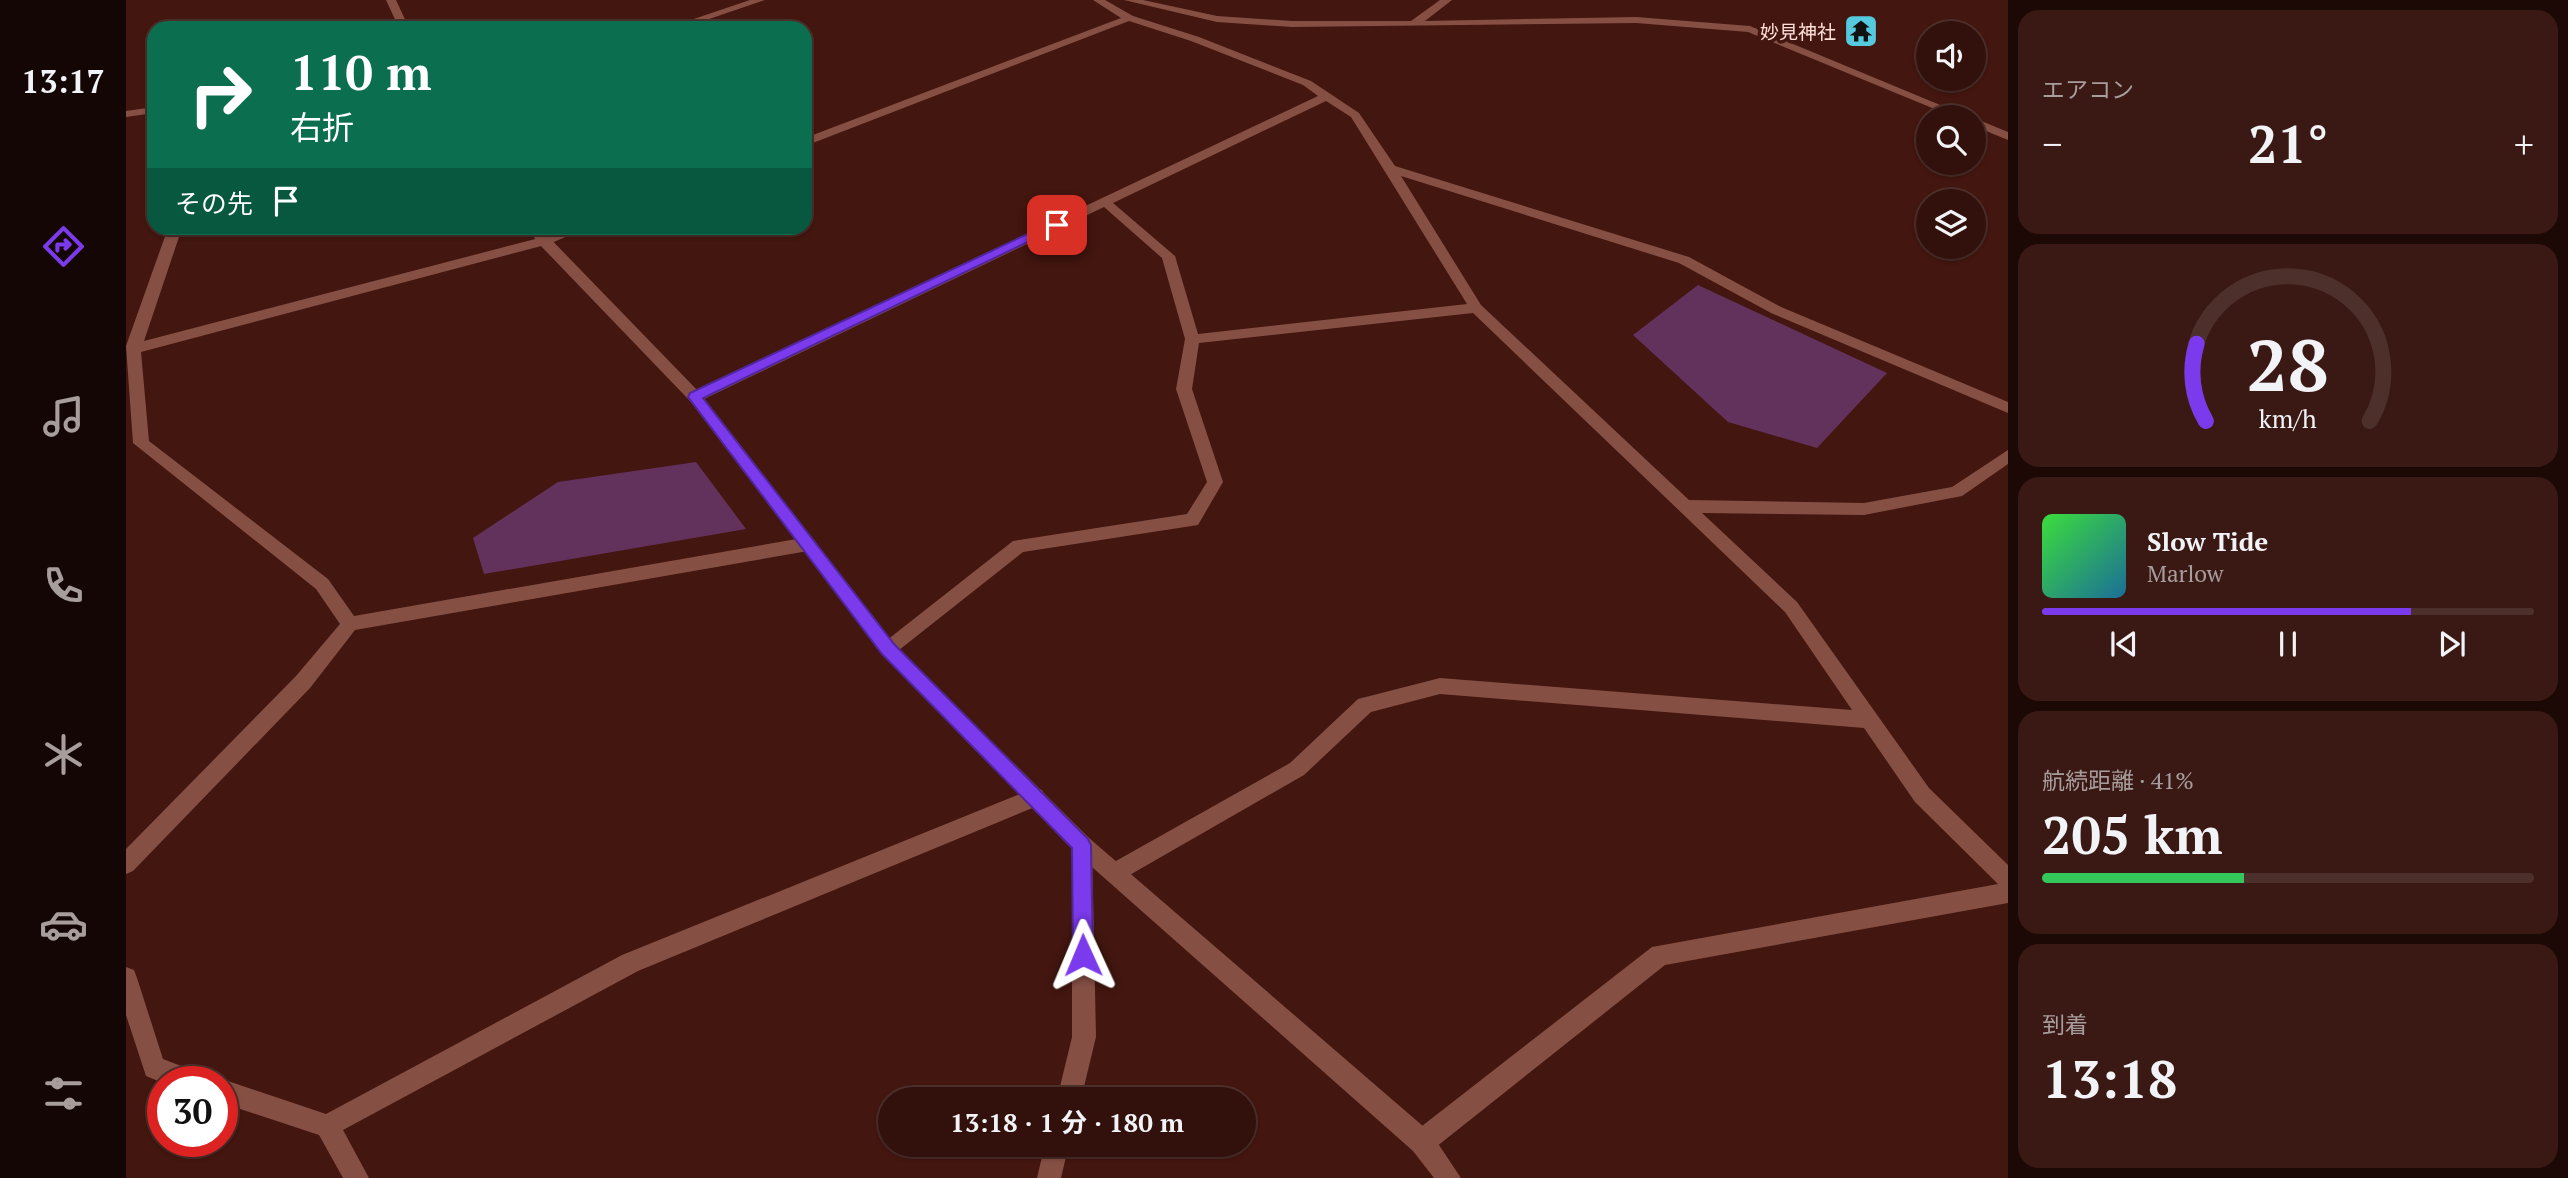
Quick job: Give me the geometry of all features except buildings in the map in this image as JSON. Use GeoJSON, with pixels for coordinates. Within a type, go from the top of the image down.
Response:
{"type":"FeatureCollection","features":[{"type":"Feature","properties":{"kind":"street"},"geometry":{"type":"LineString","coordinates":[[391,0],[401,21]]}},
{"type":"Feature","properties":{"kind":"street"},"geometry":{"type":"LineString","coordinates":[[694,21],[760,0]]}},
{"type":"Feature","properties":{"kind":"street"},"geometry":{"type":"LineString","coordinates":[[1098,0],[1129,18],[1195,39],[1307,83],[1355,115],[1476,308],[1791,607],[1922,795],[2008,880]]}},
{"type":"Feature","properties":{"kind":"street"},"geometry":{"type":"LineString","coordinates":[[1129,0],[1217,19],[1292,24],[1636,20],[1750,29],[1934,105]]}},
{"type":"Feature","properties":{"kind":"street"},"geometry":{"type":"LineString","coordinates":[[1413,24],[1447,0]]}},
{"type":"Feature","properties":{"kind":"street"},"geometry":{"type":"LineString","coordinates":[[812,139],[1129,18]]}},
{"type":"Feature","properties":{"kind":"street"},"geometry":{"type":"LineString","coordinates":[[695,397],[1328,96]]}},
{"type":"Feature","properties":{"kind":"street"},"geometry":{"type":"LineString","coordinates":[[126,114],[147,111]]}},
{"type":"Feature","properties":{"kind":"street"},"geometry":{"type":"LineString","coordinates":[[1986,127],[2008,136]]}},
{"type":"Feature","properties":{"kind":"street"},"geometry":{"type":"LineString","coordinates":[[1391,169],[1684,260],[1776,310],[2008,408]]}},
{"type":"Feature","properties":{"kind":"street"},"geometry":{"type":"LineString","coordinates":[[888,649],[1019,546],[1192,520],[1215,482],[1184,389],[1192,339],[1168,256],[1105,202]]}},
{"type":"Feature","properties":{"kind":"street"},"geometry":{"type":"LineString","coordinates":[[172,235],[130,350],[141,443],[322,584],[349,624]]}},
{"type":"Feature","properties":{"kind":"street"},"geometry":{"type":"LineString","coordinates":[[130,350],[535,235]]}},
{"type":"Feature","properties":{"kind":"street"},"geometry":{"type":"LineString","coordinates":[[540,235],[695,397],[888,649],[1082,845],[1422,1142],[1449,1178]]}},
{"type":"Feature","properties":{"kind":"street"},"geometry":{"type":"LineString","coordinates":[[1192,339],[1476,308]]}},
{"type":"Feature","properties":{"kind":"street"},"geometry":{"type":"LineString","coordinates":[[1683,506],[1864,509],[1956,492],[2008,456]]}},
{"type":"Feature","properties":{"kind":"street"},"geometry":{"type":"LineString","coordinates":[[126,864],[303,682],[349,624],[808,544]]}},
{"type":"Feature","properties":{"kind":"street"},"geometry":{"type":"LineString","coordinates":[[1114,873],[1297,769],[1365,705],[1440,687],[1870,720]]}},
{"type":"Feature","properties":{"kind":"street"},"geometry":{"type":"LineString","coordinates":[[327,1126],[630,963],[1035,797]]}},
{"type":"Feature","properties":{"kind":"street"},"geometry":{"type":"LineString","coordinates":[[1072,1087],[1084,1037],[1082,845]]}},
{"type":"Feature","properties":{"kind":"street"},"geometry":{"type":"LineString","coordinates":[[1422,1142],[1660,955],[2008,893]]}},
{"type":"Feature","properties":{"kind":"street"},"geometry":{"type":"LineString","coordinates":[[126,978],[153,1066]]}},
{"type":"Feature","properties":{"kind":"street"},"geometry":{"type":"LineString","coordinates":[[238,1096],[327,1126],[356,1178]]}},
{"type":"Feature","properties":{"kind":"street"},"geometry":{"type":"LineString","coordinates":[[1049,1178],[1054,1157]]}},
{"type":"Feature","properties":{"kind":"shaded area"},"geometry":{"type":"Polygon","coordinates":[[[1698,285],[1887,373],[1817,448],[1728,422],[1633,335],[1698,285]]]}},
{"type":"Feature","properties":{"kind":"shaded area"},"geometry":{"type":"Polygon","coordinates":[[[696,462],[746,529],[484,574],[473,538],[558,482],[696,462]]]}},
{"type":"Feature","properties":{"kind":"place","name":"妙見神社"},"geometry":{"type":"Point","coordinates":[1861,31]}},
{"type":"Feature","properties":{"kind":"route"},"geometry":{"type":"LineString","coordinates":[[1057,225],[695,397],[888,649],[1082,845],[1083,955]]}}]}
